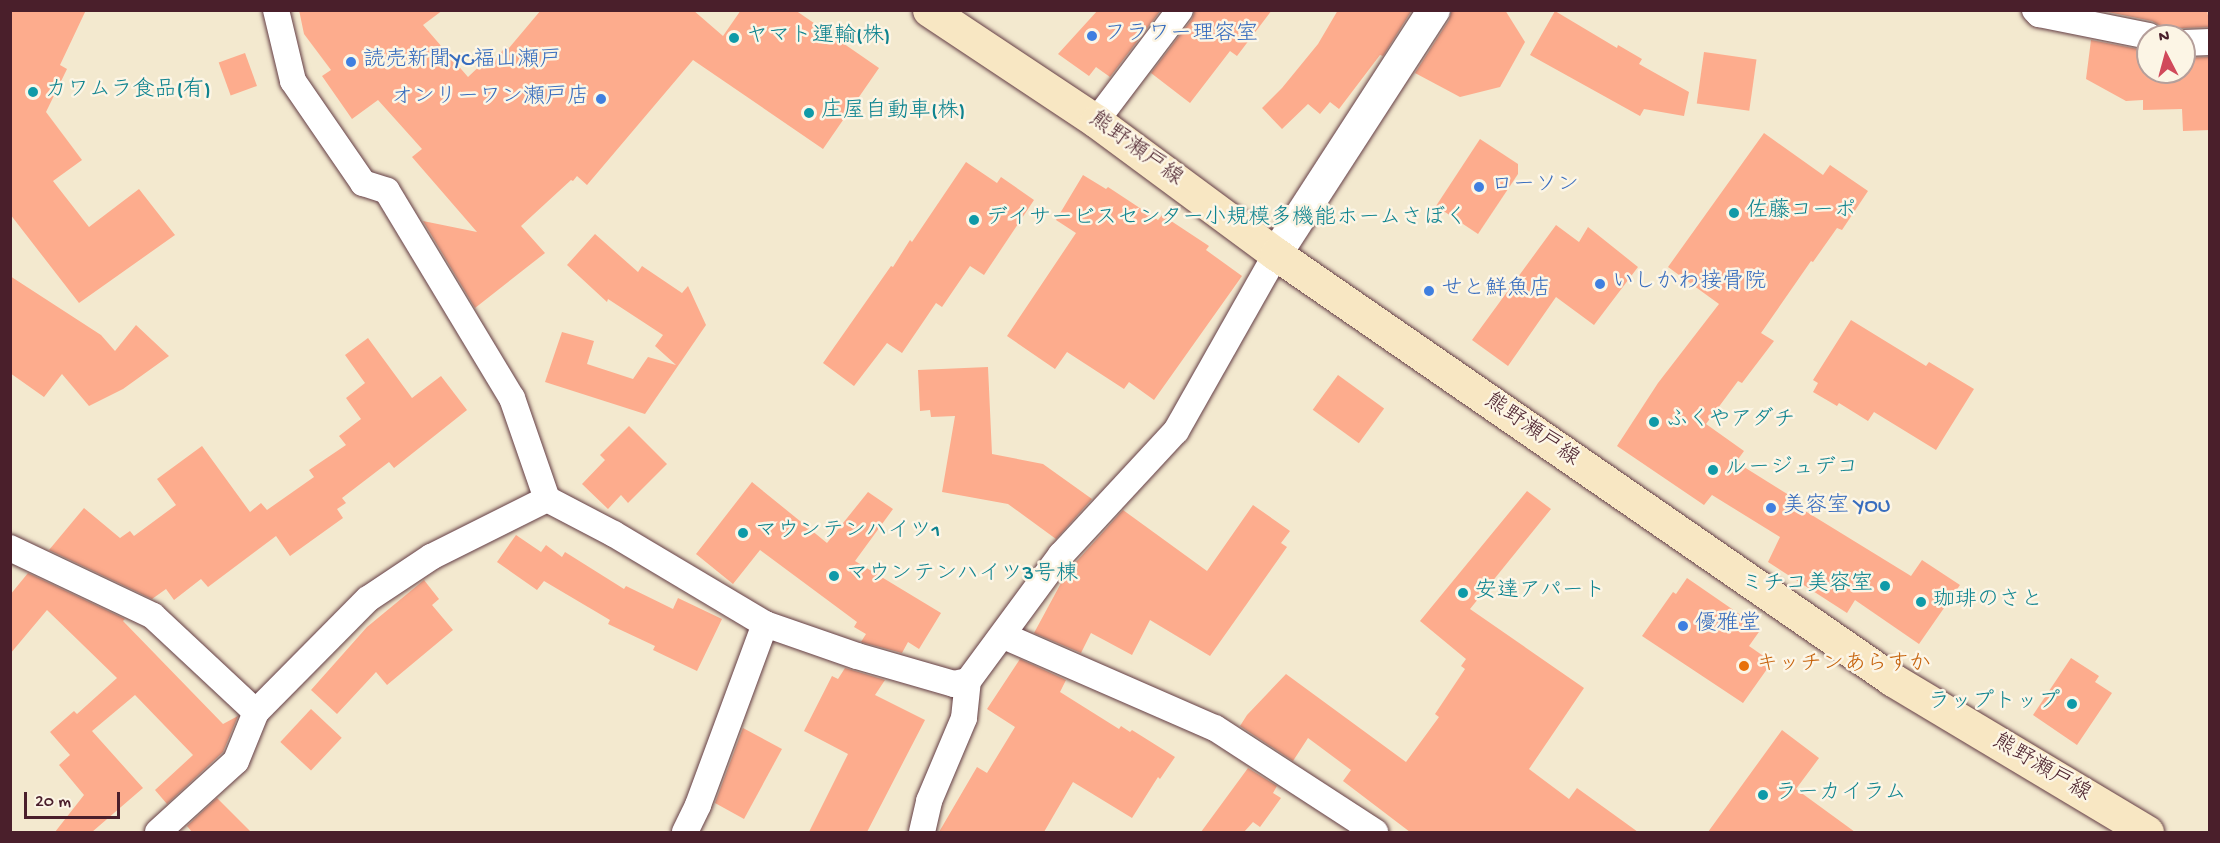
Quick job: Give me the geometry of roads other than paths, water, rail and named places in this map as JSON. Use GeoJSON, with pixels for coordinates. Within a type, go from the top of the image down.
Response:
{"type":"FeatureCollection","features":[{"type":"Feature","properties":{"kind":"main road","name":"熊野瀬戸線"},"geometry":{"type":"LineString","coordinates":[[928,10],[1096,121],[1276,254],[1893,680],[2147,832]]}},
{"type":"Feature","properties":{"kind":"street"},"geometry":{"type":"LineString","coordinates":[[276,10],[293,81],[363,183],[387,191],[512,398],[547,500],[614,534],[765,624],[857,656],[954,684],[968,681]]}},
{"type":"Feature","properties":{"kind":"street"},"geometry":{"type":"LineString","coordinates":[[1096,121],[1179,10]]}},
{"type":"Feature","properties":{"kind":"street"},"geometry":{"type":"LineString","coordinates":[[922,832],[928,801],[964,718],[968,681],[1004,636],[1061,555],[1176,431],[1276,254],[1434,10]]}},
{"type":"Feature","properties":{"kind":"street"},"geometry":{"type":"LineString","coordinates":[[2035,10],[2136,33]]}},
{"type":"Feature","properties":{"kind":"street"},"geometry":{"type":"LineString","coordinates":[[158,832],[236,760],[256,712],[368,598],[431,557],[547,500]]}},
{"type":"Feature","properties":{"kind":"street"},"geometry":{"type":"LineString","coordinates":[[10,548],[153,616],[256,712]]}},
{"type":"Feature","properties":{"kind":"street"},"geometry":{"type":"LineString","coordinates":[[685,832],[698,805],[765,624]]}},
{"type":"Feature","properties":{"kind":"street"},"geometry":{"type":"LineString","coordinates":[[1004,636],[1215,728],[1375,832]]}},
{"type":"Feature","properties":{"kind":"place","name":"フラワー理容室"},"geometry":{"type":"Point","coordinates":[1092,36]}},
{"type":"Feature","properties":{"kind":"place","name":"ヤマト運輸(株)"},"geometry":{"type":"Point","coordinates":[734,38]}},
{"type":"Feature","properties":{"kind":"place","name":"読売新聞YC福山瀬戸"},"geometry":{"type":"Point","coordinates":[351,62]}},
{"type":"Feature","properties":{"kind":"place","name":"カワムラ食品(有)"},"geometry":{"type":"Point","coordinates":[33,92]}},
{"type":"Feature","properties":{"kind":"place","name":"オンリーワン瀬戸店"},"geometry":{"type":"Point","coordinates":[601,99]}},
{"type":"Feature","properties":{"kind":"place","name":"庄屋自動車(株)"},"geometry":{"type":"Point","coordinates":[809,113]}},
{"type":"Feature","properties":{"kind":"place","name":"ローソン"},"geometry":{"type":"Point","coordinates":[1479,187]}},
{"type":"Feature","properties":{"kind":"place","name":"佐藤コーポ"},"geometry":{"type":"Point","coordinates":[1734,213]}},
{"type":"Feature","properties":{"kind":"place","name":"デイサービスセンター小規模多機能ホームさぼく"},"geometry":{"type":"Point","coordinates":[974,220]}},
{"type":"Feature","properties":{"kind":"place","name":"いしかわ接骨院"},"geometry":{"type":"Point","coordinates":[1600,284]}},
{"type":"Feature","properties":{"kind":"place","name":"せと鮮魚店"},"geometry":{"type":"Point","coordinates":[1429,291]}},
{"type":"Feature","properties":{"kind":"place","name":"ふくやアダチ"},"geometry":{"type":"Point","coordinates":[1654,422]}},
{"type":"Feature","properties":{"kind":"place","name":"ルージュデコ"},"geometry":{"type":"Point","coordinates":[1713,470]}},
{"type":"Feature","properties":{"kind":"place","name":"美容室 YOU"},"geometry":{"type":"Point","coordinates":[1771,508]}},
{"type":"Feature","properties":{"kind":"place","name":"マウンテンハイツ1"},"geometry":{"type":"Point","coordinates":[743,533]}},
{"type":"Feature","properties":{"kind":"place","name":"マウンテンハイツ3号棟"},"geometry":{"type":"Point","coordinates":[834,576]}},
{"type":"Feature","properties":{"kind":"place","name":"ミチコ美容室"},"geometry":{"type":"Point","coordinates":[1885,586]}},
{"type":"Feature","properties":{"kind":"place","name":"安達アパート"},"geometry":{"type":"Point","coordinates":[1463,593]}},
{"type":"Feature","properties":{"kind":"place","name":"珈琲のさと"},"geometry":{"type":"Point","coordinates":[1921,602]}},
{"type":"Feature","properties":{"kind":"place","name":"優雅堂"},"geometry":{"type":"Point","coordinates":[1683,626]}},
{"type":"Feature","properties":{"kind":"place","name":"キッチンあらすか"},"geometry":{"type":"Point","coordinates":[1744,666]}},
{"type":"Feature","properties":{"kind":"place","name":"ラップトップ"},"geometry":{"type":"Point","coordinates":[2072,704]}},
{"type":"Feature","properties":{"kind":"place","name":"ラーカイラム"},"geometry":{"type":"Point","coordinates":[1763,795]}}]}
